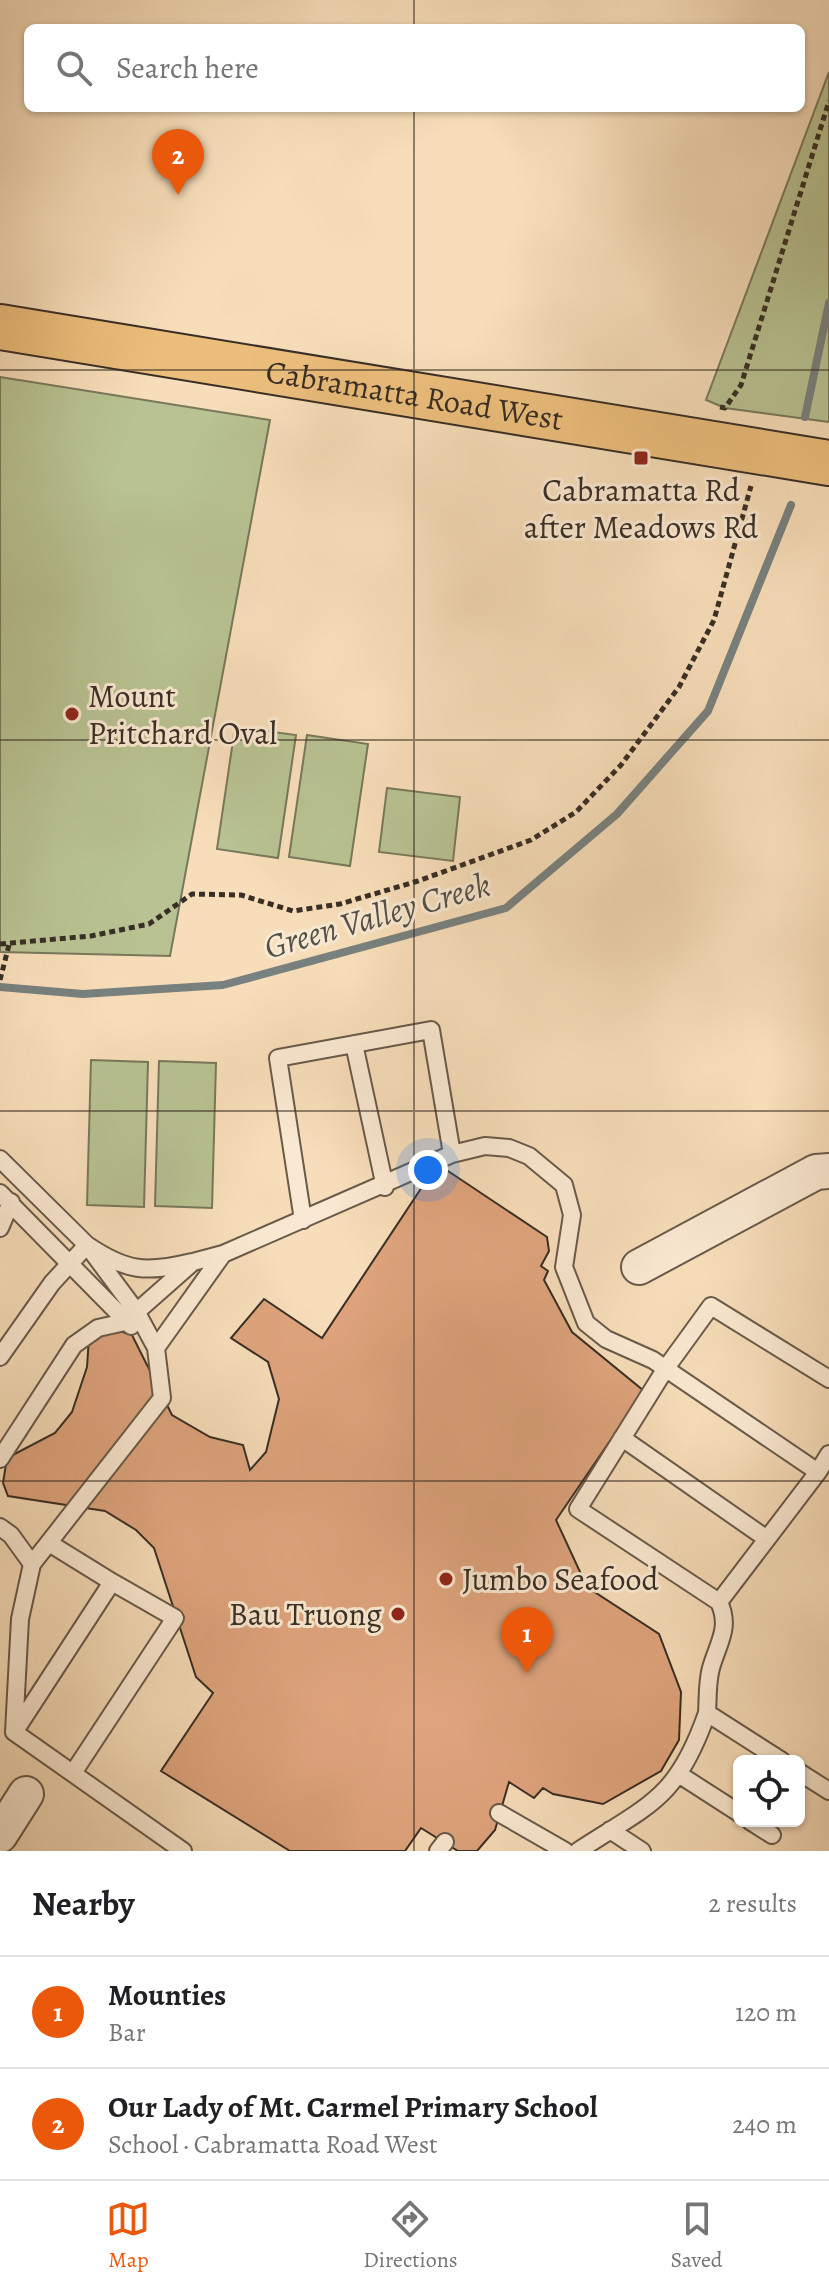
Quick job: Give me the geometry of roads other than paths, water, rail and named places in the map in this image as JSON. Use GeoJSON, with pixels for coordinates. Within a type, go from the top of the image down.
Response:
{"type":"FeatureCollection","features":[{"type":"Feature","properties":{"kind":"main road","name":"Cabramatta Road West"},"geometry":{"type":"LineString","coordinates":[[0,327],[829,463]]}},
{"type":"Feature","properties":{"kind":"street"},"geometry":{"type":"LineString","coordinates":[[639,1267],[816,1172],[829,1171]]}},
{"type":"Feature","properties":{"kind":"street"},"geometry":{"type":"LineString","coordinates":[[0,1835],[26,1794]]}},
{"type":"Feature","properties":{"kind":"lane"},"geometry":{"type":"LineString","coordinates":[[303,1220],[278,1058],[431,1030],[452,1154]]}},
{"type":"Feature","properties":{"kind":"lane"},"geometry":{"type":"LineString","coordinates":[[354,1044],[385,1187]]}},
{"type":"Feature","properties":{"kind":"lane"},"geometry":{"type":"LineString","coordinates":[[0,1159],[87,1245],[115,1264],[153,1271],[223,1254],[385,1187],[452,1154],[485,1146],[509,1148],[529,1156],[564,1185],[572,1215],[564,1267],[586,1323],[606,1339],[638,1350],[818,1472]]}},
{"type":"Feature","properties":{"kind":"lane"},"geometry":{"type":"LineString","coordinates":[[6,1198],[67,1263],[130,1316]]}},
{"type":"Feature","properties":{"kind":"lane"},"geometry":{"type":"LineString","coordinates":[[0,1228],[6,1198]]}},
{"type":"Feature","properties":{"kind":"lane"},"geometry":{"type":"LineString","coordinates":[[0,1357],[67,1263],[87,1245]]}},
{"type":"Feature","properties":{"kind":"lane"},"geometry":{"type":"LineString","coordinates":[[14,1732],[20,1619],[32,1564],[162,1398],[156,1348],[130,1316],[87,1245]]}},
{"type":"Feature","properties":{"kind":"lane"},"geometry":{"type":"LineString","coordinates":[[156,1348],[223,1254]]}},
{"type":"Feature","properties":{"kind":"lane"},"geometry":{"type":"LineString","coordinates":[[0,1459],[74,1345],[98,1328],[130,1316],[193,1262]]}},
{"type":"Feature","properties":{"kind":"lane"},"geometry":{"type":"LineString","coordinates":[[578,1851],[655,1802],[680,1775],[694,1752],[707,1713],[711,1668],[722,1643],[725,1616],[719,1602],[578,1509],[666,1368],[711,1306],[829,1379]]}},
{"type":"Feature","properties":{"kind":"lane"},"geometry":{"type":"LineString","coordinates":[[622,1438],[767,1539]]}},
{"type":"Feature","properties":{"kind":"lane"},"geometry":{"type":"LineString","coordinates":[[719,1602],[829,1454]]}},
{"type":"Feature","properties":{"kind":"lane"},"geometry":{"type":"LineString","coordinates":[[0,1527],[11,1535],[32,1564]]}},
{"type":"Feature","properties":{"kind":"lane"},"geometry":{"type":"LineString","coordinates":[[49,1543],[175,1618],[73,1773]]}},
{"type":"Feature","properties":{"kind":"lane"},"geometry":{"type":"LineString","coordinates":[[14,1732],[112,1582]]}},
{"type":"Feature","properties":{"kind":"lane"},"geometry":{"type":"LineString","coordinates":[[707,1713],[773,1755]]}},
{"type":"Feature","properties":{"kind":"lane"},"geometry":{"type":"LineString","coordinates":[[14,1732],[183,1851]]}},
{"type":"Feature","properties":{"kind":"lane"},"geometry":{"type":"LineString","coordinates":[[680,1775],[733,1809]]}},
{"type":"Feature","properties":{"kind":"lane"},"geometry":{"type":"LineString","coordinates":[[805,1776],[829,1791]]}},
{"type":"Feature","properties":{"kind":"lane"},"geometry":{"type":"LineString","coordinates":[[499,1813],[565,1851]]}},
{"type":"Feature","properties":{"kind":"lane"},"geometry":{"type":"LineString","coordinates":[[759,1827],[772,1835]]}},
{"type":"Feature","properties":{"kind":"lane"},"geometry":{"type":"LineString","coordinates":[[610,1830],[642,1851]]}},
{"type":"Feature","properties":{"kind":"waterway","name":"Green Valley Creek"},"geometry":{"type":"LineString","coordinates":[[805,417],[829,303]]}},
{"type":"Feature","properties":{"kind":"waterway","name":"Green Valley Creek"},"geometry":{"type":"LineString","coordinates":[[0,987],[83,994],[223,985],[506,908],[617,814],[708,711],[791,505]]}},
{"type":"Feature","properties":{"kind":"place","name":"Our Lady of Mt. Carmel Primary School"},"geometry":{"type":"Point","coordinates":[178,195]}},
{"type":"Feature","properties":{"kind":"place","name":"Cabramatta Rd after Meadows Rd"},"geometry":{"type":"Point","coordinates":[641,458]}},
{"type":"Feature","properties":{"kind":"place","name":"Mount Pritchard Oval"},"geometry":{"type":"Point","coordinates":[72,714]}},
{"type":"Feature","properties":{"kind":"place","name":"Jumbo Seafood"},"geometry":{"type":"Point","coordinates":[446,1579]}},
{"type":"Feature","properties":{"kind":"place","name":"Bau Truong"},"geometry":{"type":"Point","coordinates":[398,1614]}},
{"type":"Feature","properties":{"kind":"place","name":"Mounties"},"geometry":{"type":"Point","coordinates":[527,1673]}}]}
